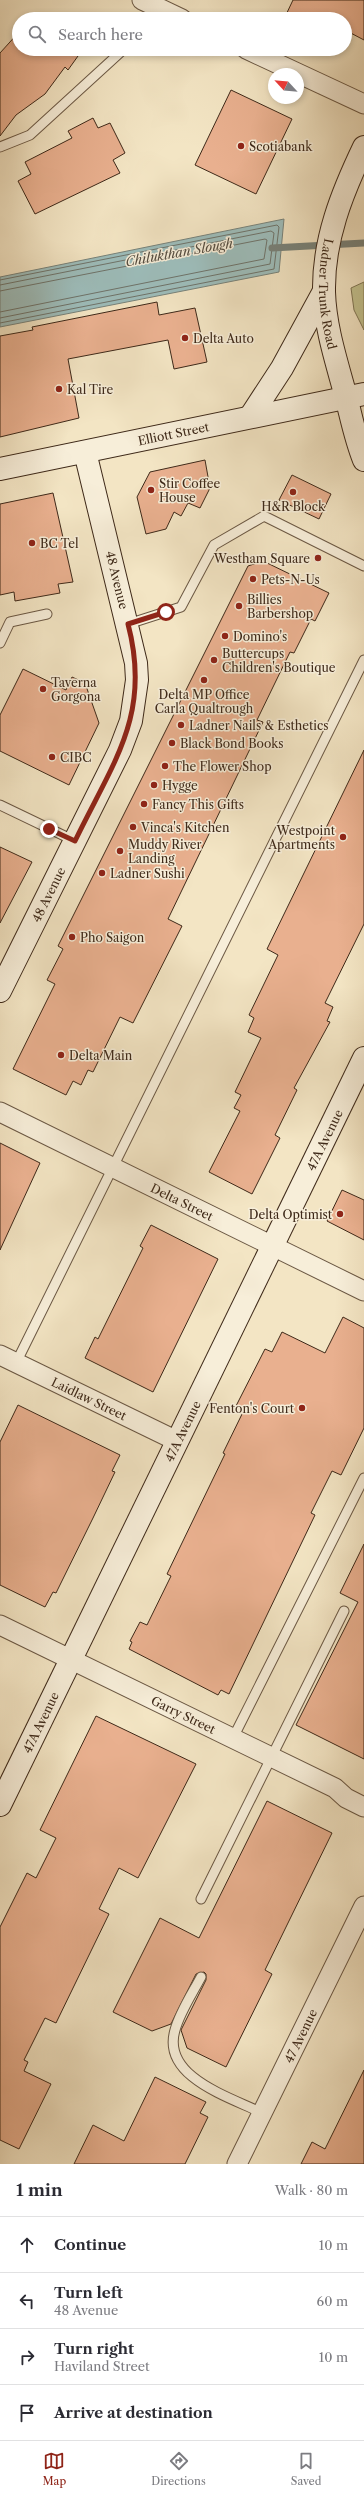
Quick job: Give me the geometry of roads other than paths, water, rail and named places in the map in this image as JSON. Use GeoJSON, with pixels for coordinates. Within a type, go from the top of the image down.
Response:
{"type":"FeatureCollection","features":[{"type":"Feature","properties":{"kind":"main road","name":"Ladner Trunk Road"},"geometry":{"type":"LineString","coordinates":[[355,396],[330,335],[324,291],[326,261],[333,222],[361,153]]}},
{"type":"Feature","properties":{"kind":"main road"},"geometry":{"type":"LineString","coordinates":[[250,417],[282,368],[324,291]]}},
{"type":"Feature","properties":{"kind":"main road"},"geometry":{"type":"LineString","coordinates":[[355,396],[364,460]]}},
{"type":"Feature","properties":{"kind":"main road","name":"Elliott Street"},"geometry":{"type":"LineString","coordinates":[[0,469],[355,396]]}},
{"type":"Feature","properties":{"kind":"main road","name":"48 Avenue"},"geometry":{"type":"LineString","coordinates":[[0,991],[120,750],[131,721],[137,680],[136,663],[128,624],[84,452]]}},
{"type":"Feature","properties":{"kind":"main road","name":"47A Avenue"},"geometry":{"type":"LineString","coordinates":[[0,1805],[271,1246],[364,1058]]}},
{"type":"Feature","properties":{"kind":"street"},"geometry":{"type":"LineString","coordinates":[[142,0],[162,12]]}},
{"type":"Feature","properties":{"kind":"street"},"geometry":{"type":"LineString","coordinates":[[261,56],[364,104]]}},
{"type":"Feature","properties":{"kind":"street","name":"Delta Street"},"geometry":{"type":"LineString","coordinates":[[0,1112],[364,1291]]}},
{"type":"Feature","properties":{"kind":"street","name":"Laidlaw Street"},"geometry":{"type":"LineString","coordinates":[[8,1359],[177,1441]]}},
{"type":"Feature","properties":{"kind":"street","name":"Garry Street"},"geometry":{"type":"LineString","coordinates":[[0,1625],[334,1788],[346,1798],[364,1807]]}},
{"type":"Feature","properties":{"kind":"street","name":"47 Avenue"},"geometry":{"type":"LineString","coordinates":[[237,2164],[364,1906]]}},
{"type":"Feature","properties":{"kind":"lane"},"geometry":{"type":"LineString","coordinates":[[0,147],[30,135],[116,56]]}},
{"type":"Feature","properties":{"kind":"lane"},"geometry":{"type":"LineString","coordinates":[[128,624],[181,607],[214,545],[264,516],[364,566]]}},
{"type":"Feature","properties":{"kind":"lane"},"geometry":{"type":"LineString","coordinates":[[0,644],[10,622],[47,614]]}},
{"type":"Feature","properties":{"kind":"lane"},"geometry":{"type":"LineString","coordinates":[[8,1359],[112,1167],[364,660]]}},
{"type":"Feature","properties":{"kind":"lane"},"geometry":{"type":"LineString","coordinates":[[0,804],[75,841]]}},
{"type":"Feature","properties":{"kind":"lane"},"geometry":{"type":"LineString","coordinates":[[233,1738],[364,1478]]}},
{"type":"Feature","properties":{"kind":"lane"},"geometry":{"type":"LineString","coordinates":[[201,1899],[344,1611]]}},
{"type":"Feature","properties":{"kind":"lane"},"geometry":{"type":"LineString","coordinates":[[201,1977],[175,2029],[173,2040],[178,2061],[192,2078],[262,2113]]}},
{"type":"Feature","properties":{"kind":"water"},"geometry":{"type":"Polygon","coordinates":[[[284,219],[279,272],[0,327],[0,277],[284,219]]]}},
{"type":"Feature","properties":{"kind":"waterway","name":"Chilukthan Slough"},"geometry":{"type":"LineString","coordinates":[[272,248],[364,243]]}},
{"type":"Feature","properties":{"kind":"place","name":"Scotiabank"},"geometry":{"type":"Point","coordinates":[241,146]}},
{"type":"Feature","properties":{"kind":"place","name":"Delta Auto"},"geometry":{"type":"Point","coordinates":[185,338]}},
{"type":"Feature","properties":{"kind":"place","name":"Kal Tire"},"geometry":{"type":"Point","coordinates":[59,389]}},
{"type":"Feature","properties":{"kind":"place","name":"Stir Coffee House"},"geometry":{"type":"Point","coordinates":[151,490]}},
{"type":"Feature","properties":{"kind":"place","name":"H&R Block"},"geometry":{"type":"Point","coordinates":[293,492]}},
{"type":"Feature","properties":{"kind":"place","name":"BC Tel"},"geometry":{"type":"Point","coordinates":[32,543]}},
{"type":"Feature","properties":{"kind":"place","name":"Westham Square"},"geometry":{"type":"Point","coordinates":[318,558]}},
{"type":"Feature","properties":{"kind":"place","name":"Pets-N-Us"},"geometry":{"type":"Point","coordinates":[253,579]}},
{"type":"Feature","properties":{"kind":"place","name":"Billies Barbershop"},"geometry":{"type":"Point","coordinates":[239,606]}},
{"type":"Feature","properties":{"kind":"place","name":"Domino's"},"geometry":{"type":"Point","coordinates":[225,636]}},
{"type":"Feature","properties":{"kind":"place","name":"Buttercups Children's Boutique"},"geometry":{"type":"Point","coordinates":[214,660]}},
{"type":"Feature","properties":{"kind":"place","name":"Delta MP Office Carla Qualtrough"},"geometry":{"type":"Point","coordinates":[204,680]}},
{"type":"Feature","properties":{"kind":"place","name":"Taverna Gorgona"},"geometry":{"type":"Point","coordinates":[43,689]}},
{"type":"Feature","properties":{"kind":"place","name":"Ladner Nails & Esthetics"},"geometry":{"type":"Point","coordinates":[181,725]}},
{"type":"Feature","properties":{"kind":"place","name":"Black Bond Books"},"geometry":{"type":"Point","coordinates":[172,743]}},
{"type":"Feature","properties":{"kind":"place","name":"CIBC"},"geometry":{"type":"Point","coordinates":[52,757]}},
{"type":"Feature","properties":{"kind":"place","name":"The Flower Shop"},"geometry":{"type":"Point","coordinates":[165,766]}},
{"type":"Feature","properties":{"kind":"place","name":"Hygge"},"geometry":{"type":"Point","coordinates":[154,785]}},
{"type":"Feature","properties":{"kind":"place","name":"Fancy This Gifts"},"geometry":{"type":"Point","coordinates":[144,804]}},
{"type":"Feature","properties":{"kind":"place","name":"Vinca's Kitchen"},"geometry":{"type":"Point","coordinates":[133,827]}},
{"type":"Feature","properties":{"kind":"place","name":"Westpoint Apartments"},"geometry":{"type":"Point","coordinates":[343,837]}},
{"type":"Feature","properties":{"kind":"place","name":"Muddy River Landing"},"geometry":{"type":"Point","coordinates":[120,851]}},
{"type":"Feature","properties":{"kind":"place","name":"Ladner Sushi"},"geometry":{"type":"Point","coordinates":[102,873]}},
{"type":"Feature","properties":{"kind":"place","name":"Pho Saigon"},"geometry":{"type":"Point","coordinates":[72,937]}},
{"type":"Feature","properties":{"kind":"place","name":"Delta Main"},"geometry":{"type":"Point","coordinates":[61,1055]}},
{"type":"Feature","properties":{"kind":"place","name":"Delta Optimist"},"geometry":{"type":"Point","coordinates":[340,1214]}},
{"type":"Feature","properties":{"kind":"place","name":"Fenton's Court"},"geometry":{"type":"Point","coordinates":[302,1408]}}]}
